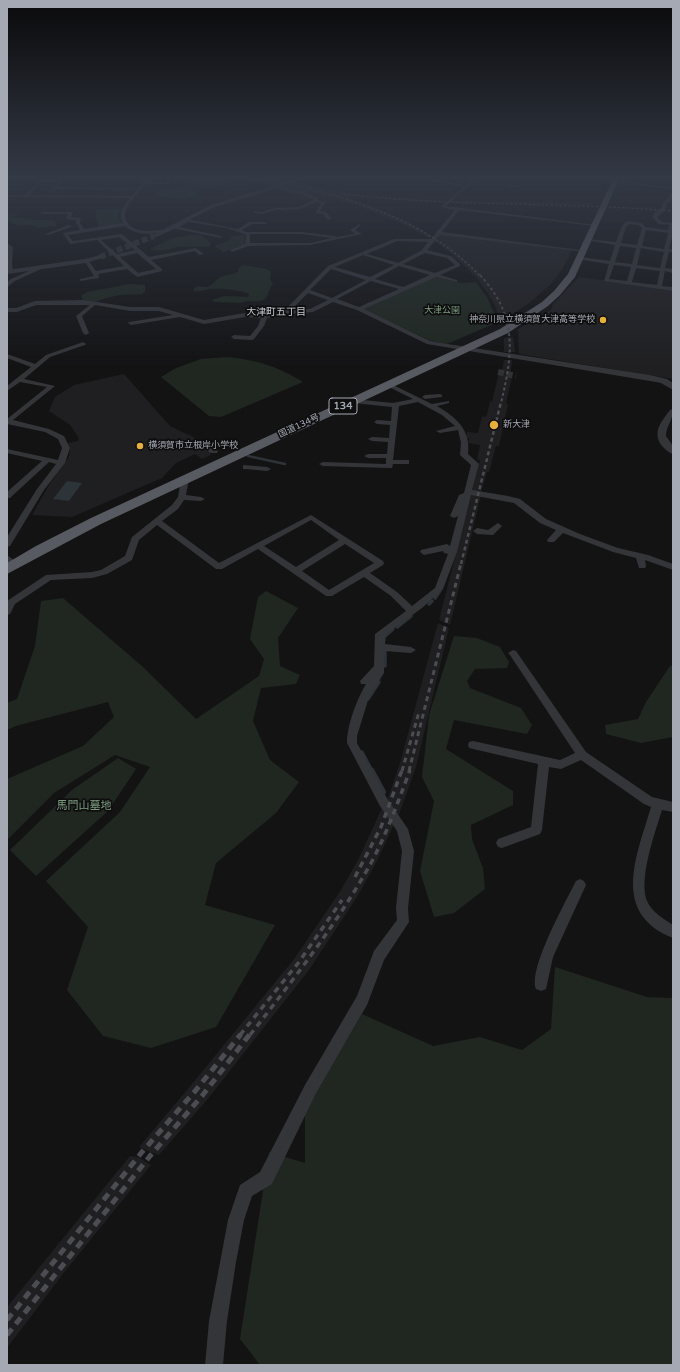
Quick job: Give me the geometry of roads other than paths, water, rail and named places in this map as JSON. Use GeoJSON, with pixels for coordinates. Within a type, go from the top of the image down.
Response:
{"type":"FeatureCollection","features":[{"type":"Feature","properties":{"kind":"highway","name":"国道134号"},"geometry":{"type":"LineString","coordinates":[[9,562],[35,543],[90,517],[461,347],[504,330],[545,304],[566,283],[585,241]]}},
{"type":"Feature","properties":{"kind":"highway","name":"国道134号"},"geometry":{"type":"LineString","coordinates":[[579,254],[587,241]]}},
{"type":"Feature","properties":{"kind":"highway","name":"国道134号"},"geometry":{"type":"LineString","coordinates":[[9,562],[353,401],[461,347]]}},
{"type":"Feature","properties":{"kind":"street"},"geometry":{"type":"LineString","coordinates":[[70,241],[72,243],[82,241]]}},
{"type":"Feature","properties":{"kind":"street"},"geometry":{"type":"LineString","coordinates":[[101,241],[137,275],[160,270],[127,241]]}},
{"type":"Feature","properties":{"kind":"street"},"geometry":{"type":"LineString","coordinates":[[232,251],[247,244],[310,244],[331,241]]}},
{"type":"Feature","properties":{"kind":"street"},"geometry":{"type":"LineString","coordinates":[[286,312],[330,267],[394,241]]}},
{"type":"Feature","properties":{"kind":"street"},"geometry":{"type":"LineString","coordinates":[[7,310],[17,310],[42,302],[70,301],[96,303],[130,309],[159,309],[205,324],[245,315],[265,317],[286,312],[311,311],[424,252],[433,241]]}},
{"type":"Feature","properties":{"kind":"street"},"geometry":{"type":"LineString","coordinates":[[493,241],[579,254],[611,263],[673,271]]}},
{"type":"Feature","properties":{"kind":"street"},"geometry":{"type":"LineString","coordinates":[[595,241],[673,251]]}},
{"type":"Feature","properties":{"kind":"street"},"geometry":{"type":"LineString","coordinates":[[618,241],[606,280],[673,289]]}},
{"type":"Feature","properties":{"kind":"street"},"geometry":{"type":"LineString","coordinates":[[629,283],[641,241]]}},
{"type":"Feature","properties":{"kind":"street"},"geometry":{"type":"LineString","coordinates":[[659,287],[669,241]]}},
{"type":"Feature","properties":{"kind":"street"},"geometry":{"type":"LineString","coordinates":[[7,244],[11,247],[8,268],[42,267],[86,261],[100,257]]}},
{"type":"Feature","properties":{"kind":"street"},"geometry":{"type":"LineString","coordinates":[[148,259],[196,249],[201,254]]}},
{"type":"Feature","properties":{"kind":"street"},"geometry":{"type":"LineString","coordinates":[[116,256],[139,251]]}},
{"type":"Feature","properties":{"kind":"street"},"geometry":{"type":"LineString","coordinates":[[359,308],[458,264],[447,257],[424,252]]}},
{"type":"Feature","properties":{"kind":"street"},"geometry":{"type":"LineString","coordinates":[[363,254],[455,281]]}},
{"type":"Feature","properties":{"kind":"street"},"geometry":{"type":"LineString","coordinates":[[82,280],[97,277],[86,261]]}},
{"type":"Feature","properties":{"kind":"street"},"geometry":{"type":"LineString","coordinates":[[7,285],[13,280],[42,267]]}},
{"type":"Feature","properties":{"kind":"street"},"geometry":{"type":"LineString","coordinates":[[95,273],[127,267]]}},
{"type":"Feature","properties":{"kind":"street"},"geometry":{"type":"LineString","coordinates":[[330,267],[403,289]]}},
{"type":"Feature","properties":{"kind":"street"},"geometry":{"type":"LineString","coordinates":[[306,291],[359,308],[429,343],[650,378],[664,381],[673,387]]}},
{"type":"Feature","properties":{"kind":"street"},"geometry":{"type":"LineString","coordinates":[[86,333],[79,316],[96,303]]}},
{"type":"Feature","properties":{"kind":"street"},"geometry":{"type":"LineString","coordinates":[[131,323],[182,316]]}},
{"type":"Feature","properties":{"kind":"street"},"geometry":{"type":"LineString","coordinates":[[234,336],[252,338],[261,326],[265,317]]}},
{"type":"Feature","properties":{"kind":"street"},"geometry":{"type":"LineString","coordinates":[[7,389],[13,382],[48,356],[83,344]]}},
{"type":"Feature","properties":{"kind":"street"},"geometry":{"type":"LineString","coordinates":[[75,346],[90,349]]}},
{"type":"Feature","properties":{"kind":"street"},"geometry":{"type":"LineString","coordinates":[[7,356],[36,366]]}},
{"type":"Feature","properties":{"kind":"street"},"geometry":{"type":"LineString","coordinates":[[7,421],[52,386],[13,382]]}},
{"type":"Feature","properties":{"kind":"street"},"geometry":{"type":"LineString","coordinates":[[214,1365],[218,1321],[228,1262],[236,1220],[246,1191],[266,1178],[310,1090],[362,1000],[378,956],[403,922],[402,908],[408,851],[406,843],[402,829],[384,803],[352,743],[352,736],[364,696],[379,673],[381,647],[380,634],[419,606],[439,589],[453,552],[475,464],[464,455],[464,437],[456,422],[444,412],[387,384]]}},
{"type":"Feature","properties":{"kind":"street"},"geometry":{"type":"LineString","coordinates":[[425,397],[440,396]]}},
{"type":"Feature","properties":{"kind":"street"},"geometry":{"type":"LineString","coordinates":[[353,401],[396,405],[407,404],[417,400]]}},
{"type":"Feature","properties":{"kind":"street"},"geometry":{"type":"LineString","coordinates":[[430,406],[447,402]]}},
{"type":"Feature","properties":{"kind":"street"},"geometry":{"type":"LineString","coordinates":[[389,464],[396,405]]}},
{"type":"Feature","properties":{"kind":"street"},"geometry":{"type":"LineString","coordinates":[[673,412],[660,431],[661,436],[673,451]]}},
{"type":"Feature","properties":{"kind":"street"},"geometry":{"type":"LineString","coordinates":[[7,421],[47,430],[61,438],[66,448],[61,463],[41,489],[7,544]]}},
{"type":"Feature","properties":{"kind":"street"},"geometry":{"type":"LineString","coordinates":[[377,422],[393,422]]}},
{"type":"Feature","properties":{"kind":"street"},"geometry":{"type":"LineString","coordinates":[[440,431],[460,428]]}},
{"type":"Feature","properties":{"kind":"street"},"geometry":{"type":"LineString","coordinates":[[372,439],[392,440]]}},
{"type":"Feature","properties":{"kind":"street"},"geometry":{"type":"LineString","coordinates":[[200,443],[214,451]]}},
{"type":"Feature","properties":{"kind":"street"},"geometry":{"type":"LineString","coordinates":[[7,451],[61,463]]}},
{"type":"Feature","properties":{"kind":"street"},"geometry":{"type":"LineString","coordinates":[[368,456],[389,464]]}},
{"type":"Feature","properties":{"kind":"street"},"geometry":{"type":"LineString","coordinates":[[7,496],[47,460]]}},
{"type":"Feature","properties":{"kind":"street"},"geometry":{"type":"LineString","coordinates":[[323,464],[389,464],[406,462]]}},
{"type":"Feature","properties":{"kind":"street"},"geometry":{"type":"LineString","coordinates":[[246,467],[267,469]]}},
{"type":"Feature","properties":{"kind":"street"},"geometry":{"type":"LineString","coordinates":[[7,612],[9,601],[49,577],[92,575],[104,572],[129,558],[135,539],[175,507],[182,497],[185,480]]}},
{"type":"Feature","properties":{"kind":"street"},"geometry":{"type":"LineString","coordinates":[[7,483],[18,486]]}},
{"type":"Feature","properties":{"kind":"street"},"geometry":{"type":"LineString","coordinates":[[454,516],[464,491],[508,498],[517,501],[543,521],[577,536],[616,550],[673,567]]}},
{"type":"Feature","properties":{"kind":"street"},"geometry":{"type":"LineString","coordinates":[[182,497],[201,499]]}},
{"type":"Feature","properties":{"kind":"street"},"geometry":{"type":"LineString","coordinates":[[157,521],[220,567],[312,517],[380,563],[329,594],[259,546]]}},
{"type":"Feature","properties":{"kind":"street"},"geometry":{"type":"LineString","coordinates":[[477,531],[490,533],[498,526]]}},
{"type":"Feature","properties":{"kind":"street"},"geometry":{"type":"LineString","coordinates":[[551,540],[562,529]]}},
{"type":"Feature","properties":{"kind":"street"},"geometry":{"type":"LineString","coordinates":[[296,571],[346,540]]}},
{"type":"Feature","properties":{"kind":"street"},"geometry":{"type":"LineString","coordinates":[[424,552],[447,547],[447,551],[453,552]]}},
{"type":"Feature","properties":{"kind":"street"},"geometry":{"type":"LineString","coordinates":[[640,556],[642,566]]}},
{"type":"Feature","properties":{"kind":"street"},"geometry":{"type":"LineString","coordinates":[[364,573],[394,594],[412,610]]}},
{"type":"Feature","properties":{"kind":"street"},"geometry":{"type":"LineString","coordinates":[[381,647],[411,650]]}},
{"type":"Feature","properties":{"kind":"street"},"geometry":{"type":"LineString","coordinates":[[512,653],[582,755],[648,801],[673,807]]}},
{"type":"Feature","properties":{"kind":"street"},"geometry":{"type":"LineString","coordinates":[[364,681],[380,666]]}},
{"type":"Feature","properties":{"kind":"street"},"geometry":{"type":"LineString","coordinates":[[473,745],[561,765],[582,755]]}},
{"type":"Feature","properties":{"kind":"street"},"geometry":{"type":"LineString","coordinates":[[502,843],[536,830],[544,761]]}},
{"type":"Feature","properties":{"kind":"street"},"geometry":{"type":"LineString","coordinates":[[658,804],[640,864],[638,891],[643,908],[655,920],[673,932]]}},
{"type":"Feature","properties":{"kind":"street"},"geometry":{"type":"LineString","coordinates":[[541,984],[547,956],[580,885]]}},
{"type":"Feature","properties":{"kind":"waterway"},"geometry":{"type":"LineString","coordinates":[[248,456],[285,464]]}},
{"type":"Feature","properties":{"kind":"waterway"},"geometry":{"type":"LineString","coordinates":[[435,598],[441,589]]}},
{"type":"Feature","properties":{"kind":"waterway"},"geometry":{"type":"LineString","coordinates":[[429,604],[432,601]]}},
{"type":"Feature","properties":{"kind":"waterway"},"geometry":{"type":"LineString","coordinates":[[397,627],[411,616]]}},
{"type":"Feature","properties":{"kind":"waterway"},"geometry":{"type":"LineString","coordinates":[[384,640],[384,637],[393,629]]}},
{"type":"Feature","properties":{"kind":"waterway"},"geometry":{"type":"LineString","coordinates":[[385,650],[385,666]]}},
{"type":"Feature","properties":{"kind":"waterway"},"geometry":{"type":"LineString","coordinates":[[368,699],[379,682]]}},
{"type":"Feature","properties":{"kind":"waterway"},"geometry":{"type":"LineString","coordinates":[[362,752],[372,771]]}},
{"type":"Feature","properties":{"kind":"waterway"},"geometry":{"type":"LineString","coordinates":[[372,770],[384,792]]}},
{"type":"Feature","properties":{"kind":"tunnel"},"geometry":{"type":"LineString","coordinates":[[100,257],[141,241]]}},
{"type":"Feature","properties":{"kind":"tunnel"},"geometry":{"type":"LineString","coordinates":[[498,372],[516,376]]}},
{"type":"Feature","properties":{"kind":"railway"},"geometry":{"type":"LineString","coordinates":[[437,241],[457,255],[480,276]]}},
{"type":"Feature","properties":{"kind":"railway"},"geometry":{"type":"LineString","coordinates":[[480,275],[492,290],[501,305],[507,320],[510,351],[501,403]]}},
{"type":"Feature","properties":{"kind":"railway"},"geometry":{"type":"LineString","coordinates":[[461,564],[501,402]]}},
{"type":"Feature","properties":{"kind":"railway"},"geometry":{"type":"LineString","coordinates":[[409,771],[461,563]]}},
{"type":"Feature","properties":{"kind":"railway"},"geometry":{"type":"LineString","coordinates":[[402,771],[419,712]]}},
{"type":"Feature","properties":{"kind":"railway"},"geometry":{"type":"LineString","coordinates":[[355,877],[381,827],[402,770]]}},
{"type":"Feature","properties":{"kind":"railway"},"geometry":{"type":"LineString","coordinates":[[250,1035],[314,951],[358,886],[382,840],[410,770]]}},
{"type":"Feature","properties":{"kind":"railway"},"geometry":{"type":"LineString","coordinates":[[240,1035],[299,962],[342,900]]}},
{"type":"Feature","properties":{"kind":"railway"},"geometry":{"type":"LineString","coordinates":[[7,1320],[142,1152],[196,1090],[241,1034]]}},
{"type":"Feature","properties":{"kind":"railway"},"geometry":{"type":"LineString","coordinates":[[7,1335],[150,1156],[202,1096],[250,1034]]}},
{"type":"Feature","properties":{"kind":"place","name":"神奈川県立横須賀大津高等学校"},"geometry":{"type":"Point","coordinates":[603,320]}},
{"type":"Feature","properties":{"kind":"place","name":"新大津"},"geometry":{"type":"Point","coordinates":[494,425]}},
{"type":"Feature","properties":{"kind":"place","name":"横須賀市立根岸小学校"},"geometry":{"type":"Point","coordinates":[140,446]}},
{"type":"Feature","properties":{"kind":"district","name":"大津町五丁目"},"geometry":{"type":"Point","coordinates":[276,312]}},
{"type":"Feature","properties":{"kind":"park label","name":"大津公園"},"geometry":{"type":"Point","coordinates":[442,311]}},
{"type":"Feature","properties":{"kind":"park label","name":"馬門山墓地"},"geometry":{"type":"Point","coordinates":[84,806]}}]}
